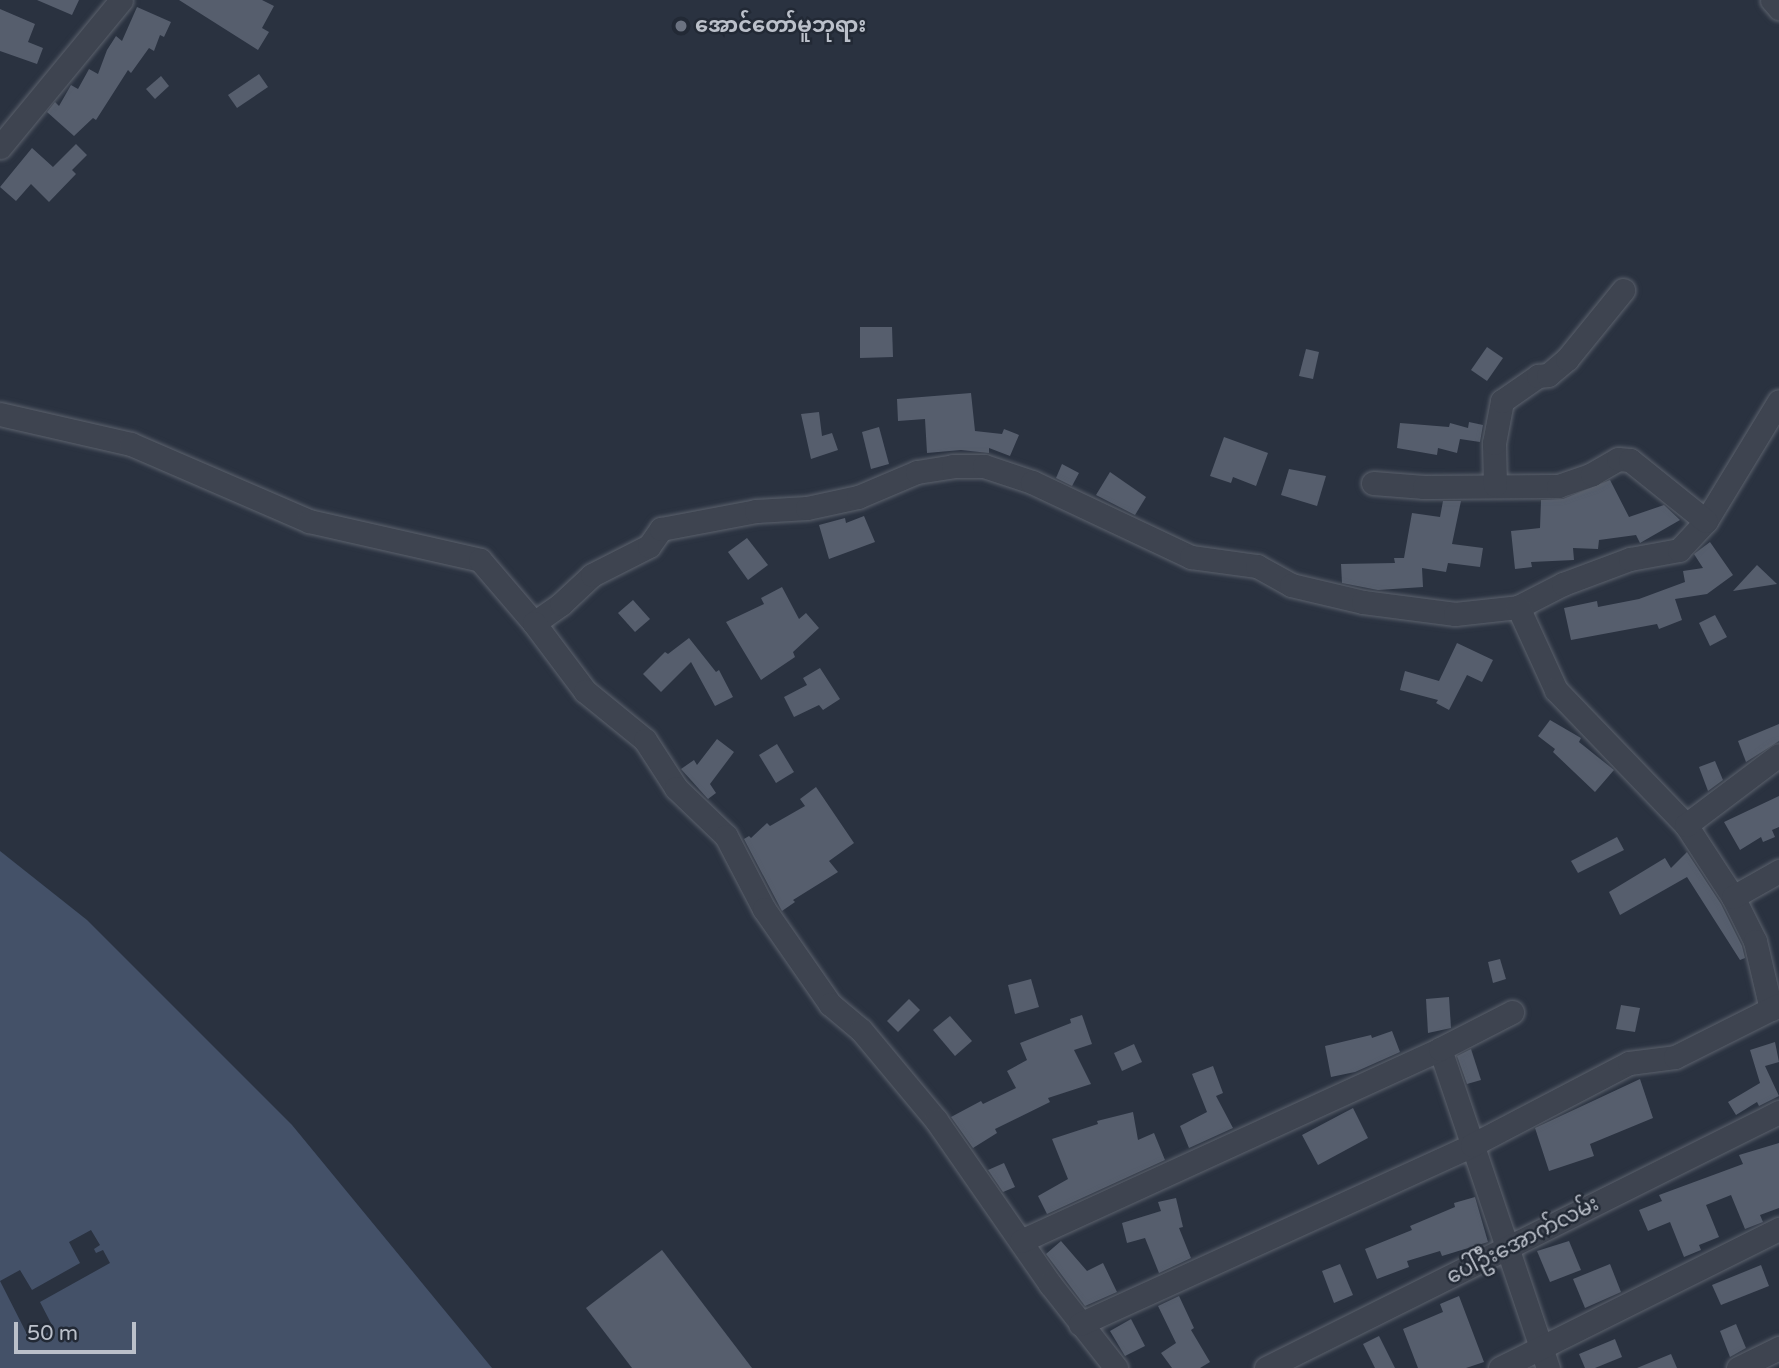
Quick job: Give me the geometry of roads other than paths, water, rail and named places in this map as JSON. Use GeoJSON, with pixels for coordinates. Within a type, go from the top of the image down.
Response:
{"type":"FeatureCollection","features":[{"type":"Feature","properties":{"kind":"street"},"geometry":{"type":"LineString","coordinates":[[0,147],[121,0]]}},
{"type":"Feature","properties":{"kind":"street"},"geometry":{"type":"LineString","coordinates":[[1772,0],[1779,8]]}},
{"type":"Feature","properties":{"kind":"street"},"geometry":{"type":"LineString","coordinates":[[1496,485],[1494,443],[1503,401],[1538,376],[1549,375],[1567,359],[1623,290]]}},
{"type":"Feature","properties":{"kind":"street"},"geometry":{"type":"LineString","coordinates":[[534,623],[561,604],[592,575],[649,546],[661,528],[756,511],[807,508],[858,497],[917,472],[953,466],[984,466],[1032,482],[1191,556],[1257,566],[1291,585],[1363,602],[1455,614],[1518,607],[1563,584],[1630,559],[1679,550],[1706,522],[1779,401]]}},
{"type":"Feature","properties":{"kind":"street"},"geometry":{"type":"LineString","coordinates":[[0,414],[131,444],[309,522],[480,560],[534,623],[585,691],[645,740],[676,788],[726,836],[764,909],[830,1003],[861,1030],[936,1120],[1080,1325],[1115,1368]]}},
{"type":"Feature","properties":{"kind":"street"},"geometry":{"type":"LineString","coordinates":[[1373,483],[1424,487],[1558,486],[1592,474],[1618,459],[1630,460],[1706,522]]}},
{"type":"Feature","properties":{"kind":"street"},"geometry":{"type":"LineString","coordinates":[[1080,1325],[1472,1145],[1629,1063],[1675,1057],[1775,1007],[1755,942],[1733,897],[1686,825],[1556,690],[1518,607]]}},
{"type":"Feature","properties":{"kind":"street"},"geometry":{"type":"LineString","coordinates":[[1686,825],[1779,755]]}},
{"type":"Feature","properties":{"kind":"street"},"geometry":{"type":"LineString","coordinates":[[1733,897],[1779,871]]}},
{"type":"Feature","properties":{"kind":"street"},"geometry":{"type":"LineString","coordinates":[[1021,1241],[1440,1049],[1512,1012]]}},
{"type":"Feature","properties":{"kind":"street"},"geometry":{"type":"LineString","coordinates":[[1440,1049],[1543,1358]]}},
{"type":"Feature","properties":{"kind":"street","name":"ပေါ်ဦးအောက်လမ်း"},"geometry":{"type":"LineString","coordinates":[[1266,1368],[1779,1112]]}},
{"type":"Feature","properties":{"kind":"street"},"geometry":{"type":"LineString","coordinates":[[1500,1368],[1543,1358],[1779,1229]]}},
{"type":"Feature","properties":{"kind":"street"},"geometry":{"type":"LineString","coordinates":[[1738,1368],[1779,1348]]}},
{"type":"Feature","properties":{"kind":"water"},"geometry":{"type":"Polygon","coordinates":[[[0,851],[87,920],[292,1125],[492,1368],[0,1368],[0,851]]]}},
{"type":"Feature","properties":{"kind":"place","name":"အောင်တော်မူဘုရား"},"geometry":{"type":"Point","coordinates":[681,26]}}]}
